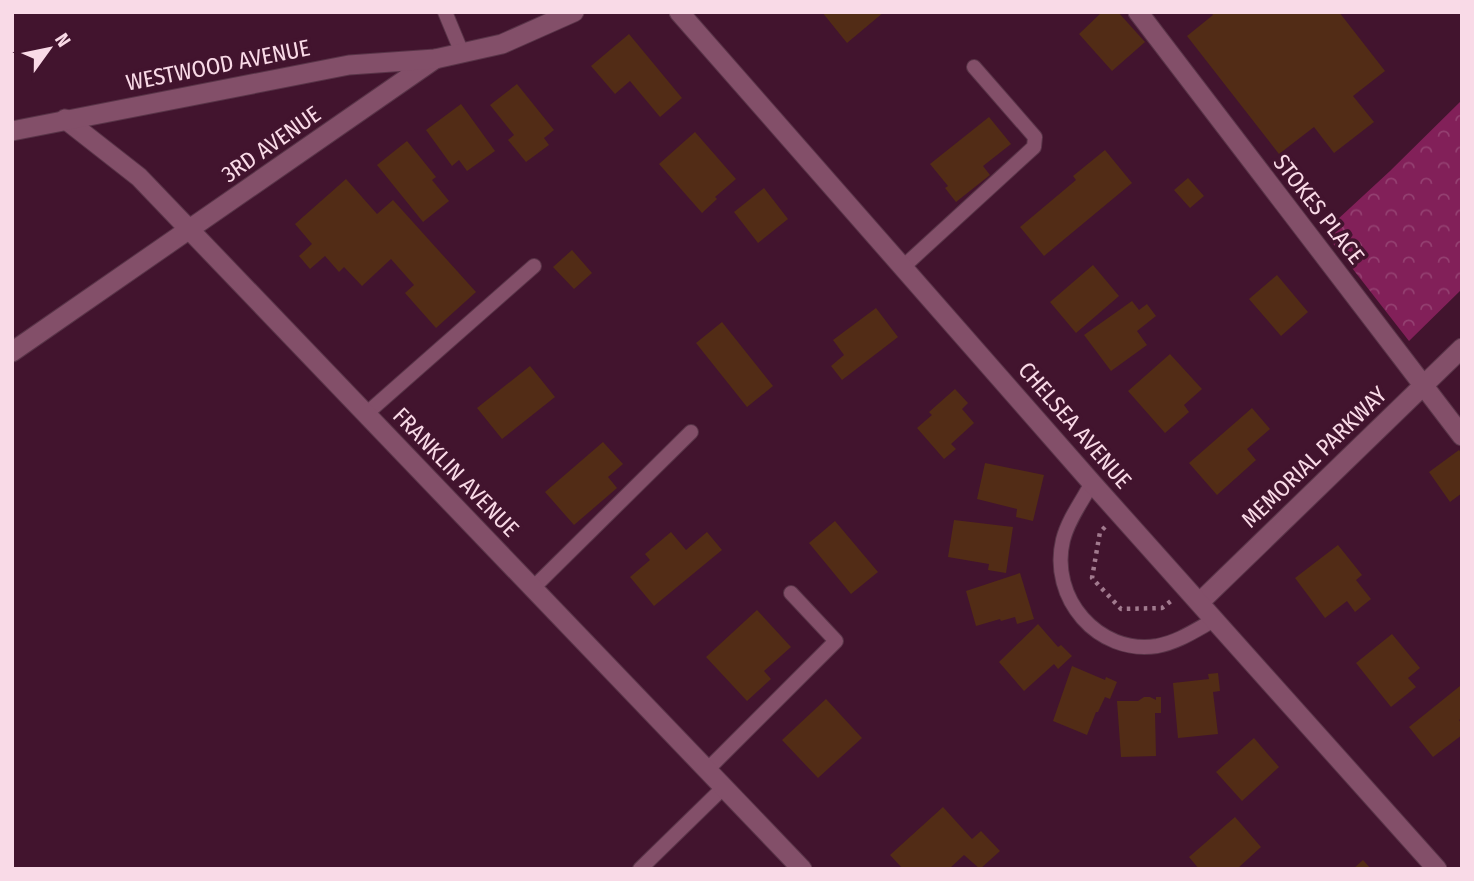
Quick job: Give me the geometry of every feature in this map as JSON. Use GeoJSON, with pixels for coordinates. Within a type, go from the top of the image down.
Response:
{"type":"FeatureCollection","features":[{"type":"Feature","properties":{"kind":"street","name":"3RD AVENUE"},"geometry":{"type":"LineString","coordinates":[[12,352],[435,59],[502,44],[574,12]]}},
{"type":"Feature","properties":{"kind":"street","name":"CHELSEA AVENUE"},"geometry":{"type":"LineString","coordinates":[[679,12],[1437,869]]}},
{"type":"Feature","properties":{"kind":"street","name":"STOKES PLACE"},"geometry":{"type":"LineString","coordinates":[[1138,12],[1462,436]]}},
{"type":"Feature","properties":{"kind":"street","name":"WESTWOOD AVENUE"},"geometry":{"type":"LineString","coordinates":[[12,131],[349,65],[435,59]]}},
{"type":"Feature","properties":{"kind":"street","name":"FRANKLIN AVENUE"},"geometry":{"type":"LineString","coordinates":[[65,119],[139,177],[802,869]]}},
{"type":"Feature","properties":{"kind":"street","name":"MEMORIAL PARKWAY"},"geometry":{"type":"LineString","coordinates":[[1200,601],[1462,348]]}},
{"type":"Feature","properties":{"kind":"lane"},"geometry":{"type":"LineString","coordinates":[[445,12],[462,53]]}},
{"type":"Feature","properties":{"kind":"lane"},"geometry":{"type":"LineString","coordinates":[[903,267],[1034,147],[1036,142],[1035,137],[974,67]]}},
{"type":"Feature","properties":{"kind":"lane"},"geometry":{"type":"LineString","coordinates":[[366,414],[534,266]]}},
{"type":"Feature","properties":{"kind":"lane"},"geometry":{"type":"LineString","coordinates":[[533,588],[691,432]]}},
{"type":"Feature","properties":{"kind":"lane"},"geometry":{"type":"LineString","coordinates":[[1093,483],[1067,528],[1060,568],[1061,581],[1071,603],[1088,623],[1114,641],[1139,647],[1174,642],[1216,619]]}},
{"type":"Feature","properties":{"kind":"lane"},"geometry":{"type":"LineString","coordinates":[[707,770],[836,641],[791,593]]}},
{"type":"Feature","properties":{"kind":"lane"},"geometry":{"type":"LineString","coordinates":[[640,869],[724,787]]}},
{"type":"Feature","properties":{"kind":"path"},"geometry":{"type":"LineString","coordinates":[[1105,526],[1100,532],[1092,578],[1121,609],[1162,608],[1171,600]]}},
{"type":"Feature","properties":{"kind":"green space"},"geometry":{"type":"Polygon","coordinates":[[[1462,100],[1462,289],[1409,341],[1324,232],[1462,100]]]}},
{"type":"Feature","properties":{"kind":"building"},"geometry":{"type":"Polygon","coordinates":[[[822,12],[884,12],[847,43],[822,12]]]}},
{"type":"Feature","properties":{"kind":"building"},"geometry":{"type":"Polygon","coordinates":[[[1102,12],[1118,12],[1145,42],[1112,71],[1079,34],[1102,12]]]}},
{"type":"Feature","properties":{"kind":"building"},"geometry":{"type":"Polygon","coordinates":[[[1211,12],[1339,12],[1385,71],[1353,96],[1374,122],[1334,153],[1314,127],[1279,154],[1187,36],[1213,15],[1211,12]]]}},
{"type":"Feature","properties":{"kind":"building"},"geometry":{"type":"Polygon","coordinates":[[[629,34],[682,98],[660,117],[630,81],[615,94],[591,66],[629,34]]]}},
{"type":"Feature","properties":{"kind":"building"},"geometry":{"type":"Polygon","coordinates":[[[517,84],[554,130],[544,138],[549,145],[526,162],[508,140],[514,135],[490,105],[517,84]]]}},
{"type":"Feature","properties":{"kind":"building"},"geometry":{"type":"Polygon","coordinates":[[[461,104],[495,151],[467,171],[459,160],[452,166],[426,130],[461,104]]]}},
{"type":"Feature","properties":{"kind":"building"},"geometry":{"type":"Polygon","coordinates":[[[989,117],[1011,144],[983,166],[990,175],[956,202],[945,188],[948,186],[930,164],[989,117]]]}},
{"type":"Feature","properties":{"kind":"building"},"geometry":{"type":"Polygon","coordinates":[[[695,132],[736,179],[715,197],[717,199],[702,213],[659,164],[695,132]]]}},
{"type":"Feature","properties":{"kind":"building"},"geometry":{"type":"Polygon","coordinates":[[[407,141],[436,177],[432,180],[449,201],[423,222],[377,165],[407,141]]]}},
{"type":"Feature","properties":{"kind":"building"},"geometry":{"type":"Polygon","coordinates":[[[1105,150],[1132,183],[1044,256],[1020,227],[1076,180],[1073,176],[1105,150]]]}},
{"type":"Feature","properties":{"kind":"building"},"geometry":{"type":"Polygon","coordinates":[[[1188,178],[1204,196],[1190,208],[1174,190],[1188,178]]]}},
{"type":"Feature","properties":{"kind":"building"},"geometry":{"type":"Polygon","coordinates":[[[346,179],[377,214],[393,200],[476,292],[436,328],[405,293],[414,285],[391,259],[362,286],[344,267],[339,272],[325,256],[310,269],[299,256],[312,244],[295,224],[346,179]]]}},
{"type":"Feature","properties":{"kind":"building"},"geometry":{"type":"Polygon","coordinates":[[[764,188],[788,219],[758,243],[734,212],[764,188]]]}},
{"type":"Feature","properties":{"kind":"building"},"geometry":{"type":"Polygon","coordinates":[[[572,250],[592,273],[574,289],[553,267],[572,250]]]}},
{"type":"Feature","properties":{"kind":"building"},"geometry":{"type":"Polygon","coordinates":[[[1093,265],[1119,296],[1076,333],[1050,302],[1093,265]]]}},
{"type":"Feature","properties":{"kind":"building"},"geometry":{"type":"Polygon","coordinates":[[[1277,275],[1308,312],[1281,336],[1249,299],[1277,275]]]}},
{"type":"Feature","properties":{"kind":"building"},"geometry":{"type":"Polygon","coordinates":[[[1132,301],[1139,310],[1147,304],[1156,316],[1137,331],[1147,345],[1111,371],[1084,335],[1132,301]]]}},
{"type":"Feature","properties":{"kind":"building"},"geometry":{"type":"Polygon","coordinates":[[[876,308],[898,337],[842,380],[831,366],[844,355],[833,340],[876,308]]]}},
{"type":"Feature","properties":{"kind":"building"},"geometry":{"type":"Polygon","coordinates":[[[722,322],[773,386],[747,407],[696,343],[722,322]]]}},
{"type":"Feature","properties":{"kind":"building"},"geometry":{"type":"Polygon","coordinates":[[[1170,354],[1202,389],[1184,405],[1189,412],[1165,433],[1128,391],[1170,354]]]}},
{"type":"Feature","properties":{"kind":"building"},"geometry":{"type":"Polygon","coordinates":[[[530,366],[555,397],[502,439],[477,408],[530,366]]]}},
{"type":"Feature","properties":{"kind":"building"},"geometry":{"type":"Polygon","coordinates":[[[955,389],[968,403],[962,409],[974,423],[951,444],[956,449],[944,459],[917,428],[932,415],[929,412],[955,389]]]}},
{"type":"Feature","properties":{"kind":"building"},"geometry":{"type":"Polygon","coordinates":[[[1252,408],[1270,429],[1247,449],[1256,460],[1217,495],[1189,463],[1252,408]]]}},
{"type":"Feature","properties":{"kind":"building"},"geometry":{"type":"Polygon","coordinates":[[[603,442],[623,464],[608,477],[617,488],[574,525],[545,492],[603,442]]]}},
{"type":"Feature","properties":{"kind":"building"},"geometry":{"type":"Polygon","coordinates":[[[1459,450],[1462,454],[1462,493],[1450,502],[1429,472],[1459,450]]]}},
{"type":"Feature","properties":{"kind":"building"},"geometry":{"type":"Polygon","coordinates":[[[985,463],[1044,475],[1033,521],[1016,517],[1017,509],[977,499],[985,463]]]}},
{"type":"Feature","properties":{"kind":"building"},"geometry":{"type":"Polygon","coordinates":[[[954,520],[1013,527],[1006,573],[988,570],[989,564],[948,557],[954,520]]]}},
{"type":"Feature","properties":{"kind":"building"},"geometry":{"type":"Polygon","coordinates":[[[835,521],[878,572],[851,594],[809,543],[835,521]]]}},
{"type":"Feature","properties":{"kind":"building"},"geometry":{"type":"Polygon","coordinates":[[[671,532],[686,550],[707,532],[722,550],[654,606],[630,577],[650,560],[645,554],[671,532]]]}},
{"type":"Feature","properties":{"kind":"building"},"geometry":{"type":"Polygon","coordinates":[[[1338,545],[1362,575],[1356,580],[1371,599],[1355,612],[1347,601],[1325,618],[1295,578],[1338,545]]]}},
{"type":"Feature","properties":{"kind":"building"},"geometry":{"type":"Polygon","coordinates":[[[1020,573],[1034,619],[1017,624],[1015,617],[976,626],[966,591],[1020,573]]]}},
{"type":"Feature","properties":{"kind":"building"},"geometry":{"type":"Polygon","coordinates":[[[757,610],[791,647],[764,671],[771,679],[747,701],[706,657],[757,610]]]}},
{"type":"Feature","properties":{"kind":"building"},"geometry":{"type":"Polygon","coordinates":[[[1038,624],[1058,647],[1061,645],[1072,656],[1058,669],[1054,664],[1024,691],[999,662],[1038,624]]]}},
{"type":"Feature","properties":{"kind":"building"},"geometry":{"type":"Polygon","coordinates":[[[1392,634],[1420,668],[1408,678],[1416,687],[1391,707],[1356,663],[1392,634]]]}},
{"type":"Feature","properties":{"kind":"building"},"geometry":{"type":"Polygon","coordinates":[[[1072,666],[1105,680],[1106,677],[1117,682],[1110,699],[1105,697],[1096,712],[1087,735],[1053,721],[1072,666]]]}},
{"type":"Feature","properties":{"kind":"building"},"geometry":{"type":"Polygon","coordinates":[[[1218,673],[1220,691],[1213,692],[1218,734],[1178,738],[1173,683],[1209,679],[1208,674],[1218,673]]]}},
{"type":"Feature","properties":{"kind":"building"},"geometry":{"type":"Polygon","coordinates":[[[1460,686],[1462,718],[1459,720],[1462,724],[1462,735],[1433,757],[1409,727],[1460,686]]]}},
{"type":"Feature","properties":{"kind":"building"},"geometry":{"type":"Polygon","coordinates":[[[1144,697],[1156,700],[1156,697],[1161,697],[1161,713],[1155,713],[1156,756],[1121,757],[1117,701],[1138,701],[1144,697]]]}},
{"type":"Feature","properties":{"kind":"building"},"geometry":{"type":"Polygon","coordinates":[[[826,699],[862,738],[818,778],[782,740],[826,699]]]}},
{"type":"Feature","properties":{"kind":"building"},"geometry":{"type":"Polygon","coordinates":[[[1254,738],[1279,767],[1242,801],[1216,772],[1254,738]]]}},
{"type":"Feature","properties":{"kind":"building"},"geometry":{"type":"Polygon","coordinates":[[[943,807],[972,839],[981,831],[1000,851],[980,869],[964,855],[949,869],[903,869],[890,855],[943,807]]]}},
{"type":"Feature","properties":{"kind":"building"},"geometry":{"type":"Polygon","coordinates":[[[1235,817],[1261,847],[1237,869],[1199,869],[1189,857],[1235,817]]]}},
{"type":"Feature","properties":{"kind":"building"},"geometry":{"type":"Polygon","coordinates":[[[1363,860],[1371,869],[1353,869],[1363,860]]]}}]}
